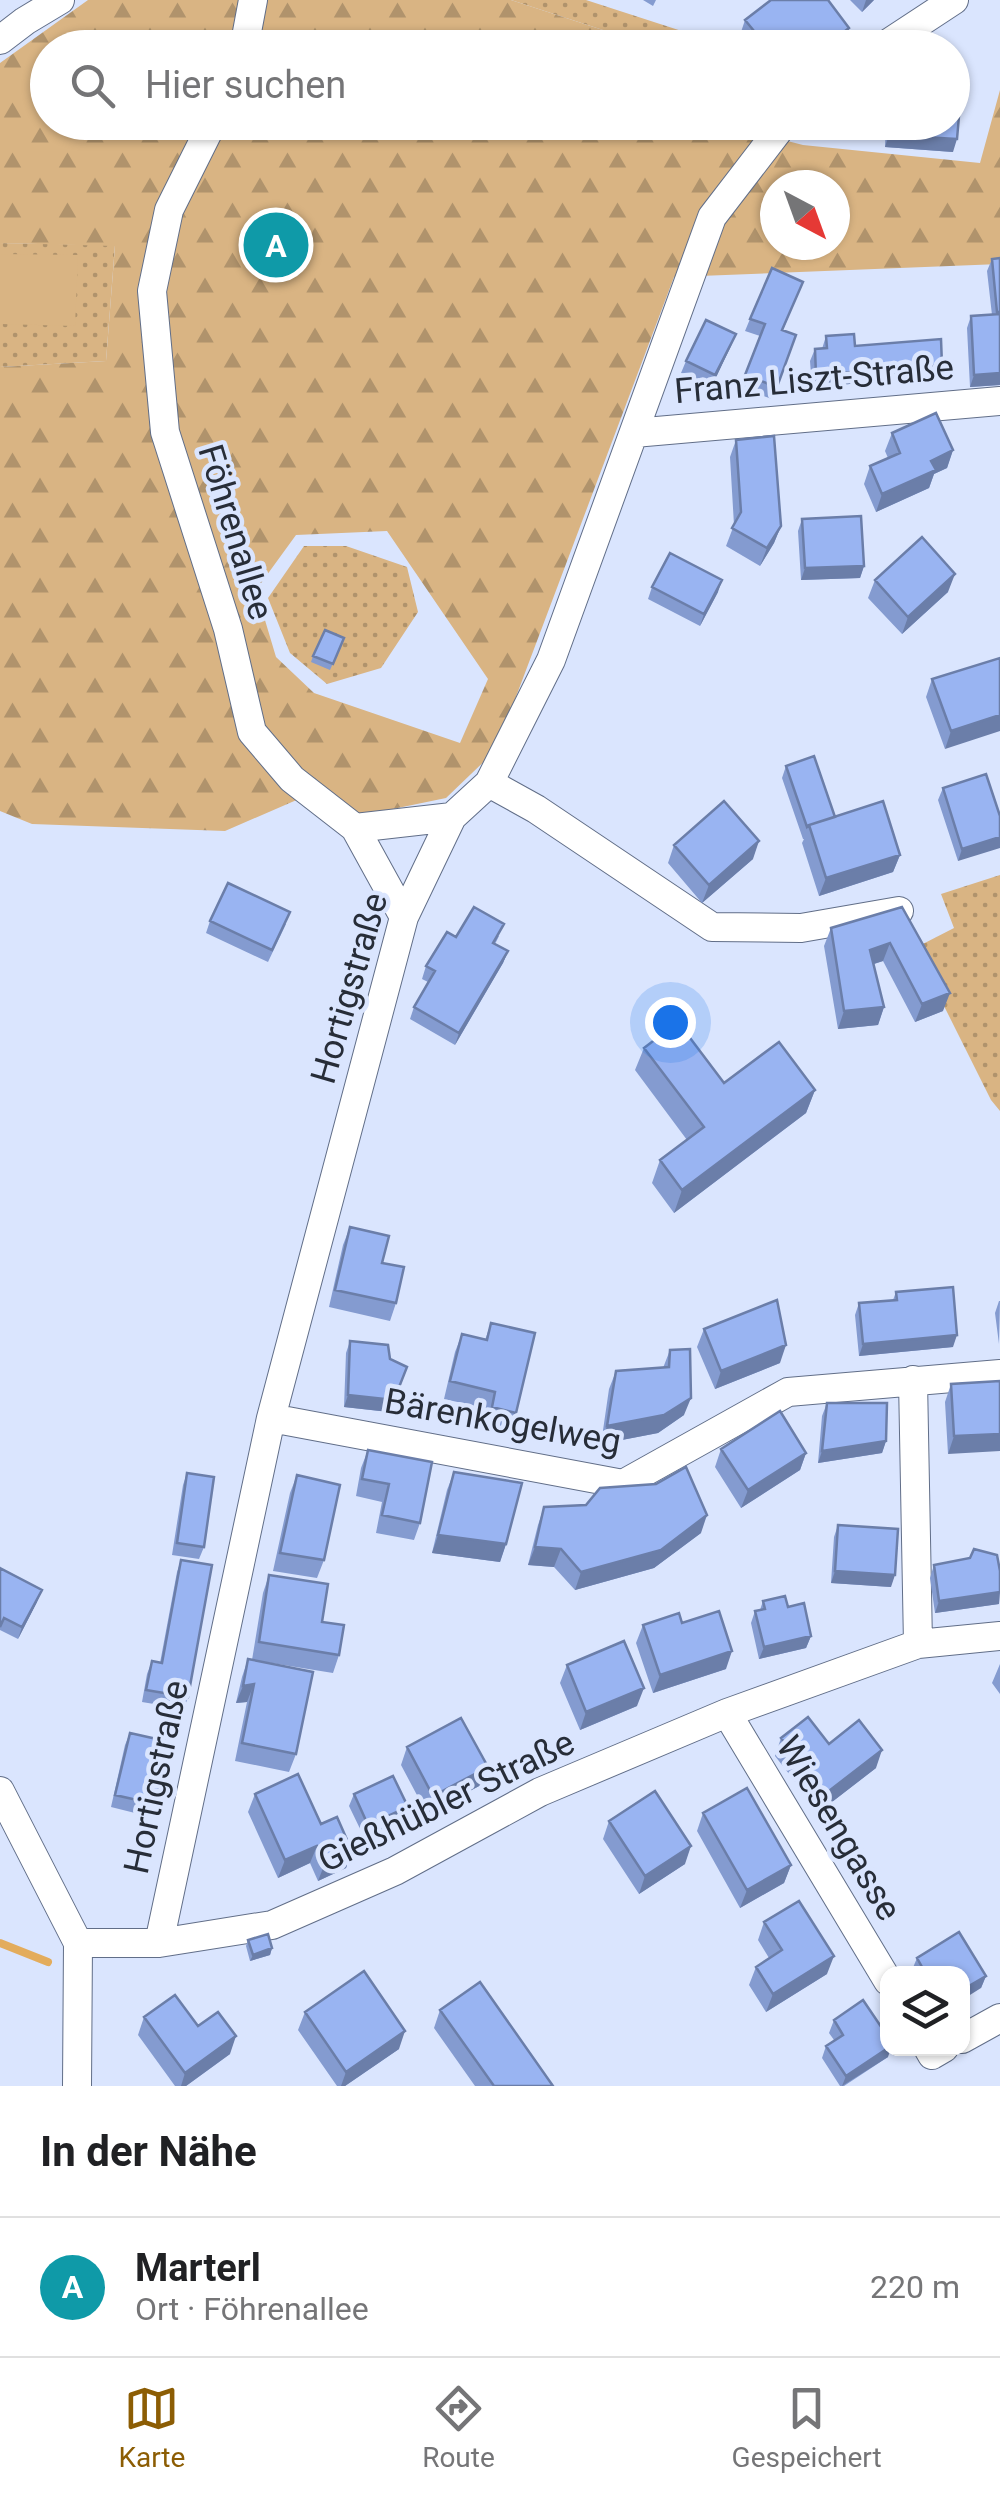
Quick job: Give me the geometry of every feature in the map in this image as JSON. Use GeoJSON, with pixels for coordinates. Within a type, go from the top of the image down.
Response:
{"type":"FeatureCollection","features":[{"type":"Feature","properties":{"kind":"street"},"geometry":{"type":"LineString","coordinates":[[0,40],[60,0]]}},
{"type":"Feature","properties":{"kind":"street"},"geometry":{"type":"LineString","coordinates":[[247,30],[253,0]]}},
{"type":"Feature","properties":{"kind":"street"},"geometry":{"type":"LineString","coordinates":[[908,30],[954,0]]}},
{"type":"Feature","properties":{"kind":"street","name":"Föhrenallee"},"geometry":{"type":"LineString","coordinates":[[204,140],[169,210],[152,291],[166,432],[228,629],[252,732],[292,779],[355,828],[404,917]]}},
{"type":"Feature","properties":{"kind":"street","name":"Hortigstraße"},"geometry":{"type":"LineString","coordinates":[[159,1943],[272,1418],[404,917],[452,817],[488,782],[552,660],[712,217],[771,140]]}},
{"type":"Feature","properties":{"kind":"street","name":"Franz Liszt-Straße"},"geometry":{"type":"LineString","coordinates":[[634,432],[1000,400]]}},
{"type":"Feature","properties":{"kind":"street"},"geometry":{"type":"LineString","coordinates":[[488,782],[536,809],[712,927],[801,928],[899,911]]}},
{"type":"Feature","properties":{"kind":"street"},"geometry":{"type":"LineString","coordinates":[[355,828],[452,817]]}},
{"type":"Feature","properties":{"kind":"street","name":"Bärenkogelweg"},"geometry":{"type":"LineString","coordinates":[[272,1418],[624,1484],[788,1392],[1000,1374]]}},
{"type":"Feature","properties":{"kind":"street"},"geometry":{"type":"LineString","coordinates":[[913,1380],[918,1644]]}},
{"type":"Feature","properties":{"kind":"street","name":"Gießhübler Straße"},"geometry":{"type":"LineString","coordinates":[[78,1943],[159,1943],[272,1925],[395,1871],[540,1792],[727,1713],[918,1644],[1000,1636]]}},
{"type":"Feature","properties":{"kind":"street","name":"Wiesengasse"},"geometry":{"type":"LineString","coordinates":[[727,1713],[880,1968]]}},
{"type":"Feature","properties":{"kind":"street"},"geometry":{"type":"LineString","coordinates":[[0,1791],[78,1943],[77,2086]]}},
{"type":"Feature","properties":{"kind":"street"},"geometry":{"type":"LineString","coordinates":[[970,2034],[1000,2018]]}},
{"type":"Feature","properties":{"kind":"green space"},"geometry":{"type":"Polygon","coordinates":[[[88,0],[511,0],[603,30],[46,30],[88,0]]]}},
{"type":"Feature","properties":{"kind":"green space"},"geometry":{"type":"Polygon","coordinates":[[[511,0],[586,0],[679,30],[603,30],[511,0]]]}},
{"type":"Feature","properties":{"kind":"green space"},"geometry":{"type":"Polygon","coordinates":[[[30,42],[30,140],[783,140],[980,163],[1000,90],[1000,264],[674,277],[496,750],[446,798],[364,815],[315,792],[225,831],[32,824],[0,811],[0,367],[106,361],[115,246],[0,243],[0,63],[30,42]],[[387,531],[296,535],[256,590],[276,657],[314,693],[460,743],[488,679],[387,531]]]}},
{"type":"Feature","properties":{"kind":"green space"},"geometry":{"type":"Polygon","coordinates":[[[0,243],[115,245],[106,361],[0,367],[0,243]]]}},
{"type":"Feature","properties":{"kind":"green space"},"geometry":{"type":"Polygon","coordinates":[[[0,254],[78,255],[75,326],[0,324],[0,254]]]}},
{"type":"Feature","properties":{"kind":"green space"},"geometry":{"type":"Polygon","coordinates":[[[304,546],[346,546],[407,567],[418,612],[381,668],[327,684],[290,653],[268,598],[304,546]]]}},
{"type":"Feature","properties":{"kind":"green space"},"geometry":{"type":"Polygon","coordinates":[[[1000,875],[1000,1111],[915,948],[954,928],[941,894],[1000,875]]]}},
{"type":"Feature","properties":{"kind":"building"},"geometry":{"type":"Polygon","coordinates":[[[771,0],[828,0],[849,28],[753,30],[745,20],[771,0]]]}},
{"type":"Feature","properties":{"kind":"building"},"geometry":{"type":"Polygon","coordinates":[[[1000,258],[1000,312],[997,312],[992,259],[1000,258]]]}},
{"type":"Feature","properties":{"kind":"building"},"geometry":{"type":"Polygon","coordinates":[[[772,268],[803,282],[782,330],[796,335],[777,387],[745,375],[765,324],[750,319],[772,268]]]}},
{"type":"Feature","properties":{"kind":"building"},"geometry":{"type":"Polygon","coordinates":[[[1000,314],[1000,373],[974,375],[971,316],[1000,314]]]}},
{"type":"Feature","properties":{"kind":"building"},"geometry":{"type":"Polygon","coordinates":[[[706,320],[736,334],[715,375],[686,361],[706,320]]]}},
{"type":"Feature","properties":{"kind":"building"},"geometry":{"type":"Polygon","coordinates":[[[854,334],[855,346],[941,339],[942,365],[816,375],[815,349],[827,348],[826,336],[854,334]]]}},
{"type":"Feature","properties":{"kind":"building"},"geometry":{"type":"Polygon","coordinates":[[[936,413],[953,450],[931,461],[936,470],[882,494],[870,466],[900,453],[892,433],[936,413]]]}},
{"type":"Feature","properties":{"kind":"building"},"geometry":{"type":"Polygon","coordinates":[[[774,436],[781,526],[767,548],[732,528],[741,512],[736,440],[774,436]]]}},
{"type":"Feature","properties":{"kind":"building"},"geometry":{"type":"Polygon","coordinates":[[[861,516],[864,566],[805,568],[802,519],[861,516]]]}},
{"type":"Feature","properties":{"kind":"building"},"geometry":{"type":"Polygon","coordinates":[[[922,537],[955,574],[908,617],[875,580],[922,537]]]}},
{"type":"Feature","properties":{"kind":"building"},"geometry":{"type":"Polygon","coordinates":[[[670,553],[722,580],[704,614],[652,587],[670,553]]]}},
{"type":"Feature","properties":{"kind":"building"},"geometry":{"type":"Polygon","coordinates":[[[325,630],[344,638],[333,664],[313,656],[325,630]]]}},
{"type":"Feature","properties":{"kind":"building"},"geometry":{"type":"Polygon","coordinates":[[[1000,658],[1000,715],[951,731],[932,679],[1000,658]]]}},
{"type":"Feature","properties":{"kind":"building"},"geometry":{"type":"Polygon","coordinates":[[[814,756],[835,817],[807,827],[786,766],[814,756]]]}},
{"type":"Feature","properties":{"kind":"building"},"geometry":{"type":"Polygon","coordinates":[[[986,774],[1000,816],[1000,837],[962,849],[943,788],[986,774]]]}},
{"type":"Feature","properties":{"kind":"building"},"geometry":{"type":"Polygon","coordinates":[[[724,801],[759,841],[709,885],[674,845],[724,801]]]}},
{"type":"Feature","properties":{"kind":"building"},"geometry":{"type":"Polygon","coordinates":[[[883,801],[900,855],[826,878],[809,825],[883,801]]]}},
{"type":"Feature","properties":{"kind":"building"},"geometry":{"type":"Polygon","coordinates":[[[228,883],[290,912],[272,950],[210,921],[228,883]]]}},
{"type":"Feature","properties":{"kind":"building"},"geometry":{"type":"Polygon","coordinates":[[[474,907],[504,924],[493,943],[508,951],[459,1033],[414,1007],[435,971],[426,966],[447,932],[456,937],[474,907]]]}},
{"type":"Feature","properties":{"kind":"building"},"geometry":{"type":"Polygon","coordinates":[[[902,907],[950,993],[922,1004],[890,943],[870,950],[884,1007],[844,1011],[831,928],[902,907]]]}},
{"type":"Feature","properties":{"kind":"building"},"geometry":{"type":"Polygon","coordinates":[[[678,1022],[724,1083],[779,1042],[815,1090],[682,1190],[660,1160],[704,1127],[644,1048],[678,1022]]]}},
{"type":"Feature","properties":{"kind":"building"},"geometry":{"type":"Polygon","coordinates":[[[350,1227],[389,1236],[382,1263],[404,1267],[396,1303],[335,1290],[350,1227]]]}},
{"type":"Feature","properties":{"kind":"building"},"geometry":{"type":"Polygon","coordinates":[[[953,1287],[957,1335],[863,1344],[859,1303],[897,1300],[896,1292],[953,1287]]]}},
{"type":"Feature","properties":{"kind":"building"},"geometry":{"type":"Polygon","coordinates":[[[777,1300],[786,1345],[721,1371],[704,1329],[777,1300]]]}},
{"type":"Feature","properties":{"kind":"building"},"geometry":{"type":"Polygon","coordinates":[[[491,1323],[535,1333],[516,1413],[492,1407],[495,1392],[450,1381],[462,1334],[487,1340],[491,1323]]]}},
{"type":"Feature","properties":{"kind":"building"},"geometry":{"type":"Polygon","coordinates":[[[350,1341],[388,1345],[390,1359],[407,1367],[394,1400],[348,1395],[350,1341]]]}},
{"type":"Feature","properties":{"kind":"building"},"geometry":{"type":"Polygon","coordinates":[[[690,1349],[691,1398],[664,1415],[607,1426],[616,1371],[669,1367],[670,1350],[690,1349]]]}},
{"type":"Feature","properties":{"kind":"building"},"geometry":{"type":"Polygon","coordinates":[[[1000,1381],[1000,1434],[954,1436],[951,1384],[1000,1381]]]}},
{"type":"Feature","properties":{"kind":"building"},"geometry":{"type":"Polygon","coordinates":[[[827,1403],[887,1403],[886,1441],[822,1451],[827,1403]]]}},
{"type":"Feature","properties":{"kind":"building"},"geometry":{"type":"Polygon","coordinates":[[[780,1411],[806,1453],[748,1490],[721,1449],[780,1411]]]}},
{"type":"Feature","properties":{"kind":"building"},"geometry":{"type":"Polygon","coordinates":[[[368,1450],[432,1462],[420,1523],[382,1515],[389,1484],[362,1479],[368,1450]]]}},
{"type":"Feature","properties":{"kind":"building"},"geometry":{"type":"Polygon","coordinates":[[[686,1467],[707,1515],[661,1550],[581,1572],[561,1549],[535,1547],[544,1507],[586,1505],[600,1488],[656,1484],[686,1467]]]}},
{"type":"Feature","properties":{"kind":"building"},"geometry":{"type":"Polygon","coordinates":[[[454,1472],[522,1483],[506,1544],[438,1535],[454,1472]]]}},
{"type":"Feature","properties":{"kind":"building"},"geometry":{"type":"Polygon","coordinates":[[[187,1473],[214,1477],[204,1547],[177,1543],[187,1473]]]}},
{"type":"Feature","properties":{"kind":"building"},"geometry":{"type":"Polygon","coordinates":[[[297,1475],[340,1485],[324,1560],[280,1553],[297,1475]]]}},
{"type":"Feature","properties":{"kind":"building"},"geometry":{"type":"Polygon","coordinates":[[[838,1525],[898,1529],[895,1575],[835,1571],[838,1525]]]}},
{"type":"Feature","properties":{"kind":"building"},"geometry":{"type":"Polygon","coordinates":[[[974,1549],[997,1555],[1000,1592],[939,1601],[934,1565],[970,1558],[974,1549]]]}},
{"type":"Feature","properties":{"kind":"building"},"geometry":{"type":"Polygon","coordinates":[[[181,1560],[212,1565],[188,1697],[146,1690],[152,1661],[162,1663],[181,1560]]]}},
{"type":"Feature","properties":{"kind":"building"},"geometry":{"type":"Polygon","coordinates":[[[0,1568],[42,1590],[22,1627],[4,1618],[0,1627],[0,1568]]]}},
{"type":"Feature","properties":{"kind":"building"},"geometry":{"type":"Polygon","coordinates":[[[269,1575],[328,1584],[322,1622],[344,1625],[339,1655],[259,1642],[269,1575]]]}},
{"type":"Feature","properties":{"kind":"building"},"geometry":{"type":"Polygon","coordinates":[[[785,1596],[788,1607],[804,1603],[811,1636],[764,1647],[755,1611],[765,1609],[763,1601],[785,1596]]]}},
{"type":"Feature","properties":{"kind":"building"},"geometry":{"type":"Polygon","coordinates":[[[719,1611],[732,1651],[660,1675],[643,1625],[679,1613],[682,1623],[719,1611]]]}},
{"type":"Feature","properties":{"kind":"building"},"geometry":{"type":"Polygon","coordinates":[[[624,1641],[644,1688],[586,1712],[567,1665],[624,1641]]]}},
{"type":"Feature","properties":{"kind":"building"},"geometry":{"type":"Polygon","coordinates":[[[248,1659],[313,1672],[296,1754],[242,1743],[254,1684],[243,1686],[248,1659]]]}},
{"type":"Feature","properties":{"kind":"building"},"geometry":{"type":"Polygon","coordinates":[[[808,1717],[829,1744],[859,1720],[882,1750],[825,1794],[781,1738],[808,1717]]]}},
{"type":"Feature","properties":{"kind":"building"},"geometry":{"type":"Polygon","coordinates":[[[461,1718],[488,1767],[433,1796],[407,1747],[461,1718]]]}},
{"type":"Feature","properties":{"kind":"building"},"geometry":{"type":"Polygon","coordinates":[[[130,1733],[170,1742],[155,1804],[115,1795],[130,1733]]]}},
{"type":"Feature","properties":{"kind":"building"},"geometry":{"type":"Polygon","coordinates":[[[298,1774],[321,1824],[337,1817],[352,1851],[325,1863],[317,1846],[285,1860],[255,1794],[298,1774]]]}},
{"type":"Feature","properties":{"kind":"building"},"geometry":{"type":"Polygon","coordinates":[[[393,1776],[408,1807],[368,1825],[354,1794],[393,1776]]]}},
{"type":"Feature","properties":{"kind":"building"},"geometry":{"type":"Polygon","coordinates":[[[747,1788],[791,1865],[747,1890],[703,1813],[747,1788]]]}},
{"type":"Feature","properties":{"kind":"building"},"geometry":{"type":"Polygon","coordinates":[[[655,1791],[691,1846],[645,1876],[609,1821],[655,1791]]]}},
{"type":"Feature","properties":{"kind":"building"},"geometry":{"type":"Polygon","coordinates":[[[799,1901],[834,1956],[773,1994],[756,1967],[782,1950],[764,1922],[799,1901]]]}},
{"type":"Feature","properties":{"kind":"building"},"geometry":{"type":"Polygon","coordinates":[[[959,1932],[986,1976],[970,1985],[970,1966],[922,1966],[917,1958],[959,1932]]]}},
{"type":"Feature","properties":{"kind":"building"},"geometry":{"type":"Polygon","coordinates":[[[268,1934],[272,1948],[253,1955],[248,1940],[268,1934]]]}},
{"type":"Feature","properties":{"kind":"building"},"geometry":{"type":"Polygon","coordinates":[[[364,1971],[405,2031],[346,2072],[305,2012],[364,1971]]]}},
{"type":"Feature","properties":{"kind":"building"},"geometry":{"type":"Polygon","coordinates":[[[480,1982],[553,2086],[494,2086],[440,2010],[480,1982]]]}},
{"type":"Feature","properties":{"kind":"building"},"geometry":{"type":"Polygon","coordinates":[[[175,1995],[198,2026],[218,2012],[236,2036],[185,2073],[144,2017],[175,1995]]]}},
{"type":"Feature","properties":{"kind":"building"},"geometry":{"type":"Polygon","coordinates":[[[863,2000],[880,2025],[880,2053],[846,2076],[826,2046],[843,2035],[834,2020],[863,2000]]]}},
{"type":"Feature","properties":{"kind":"waterway"},"geometry":{"type":"LineString","coordinates":[[0,1943],[48,1962]]}},
{"type":"Feature","properties":{"kind":"place","name":"Marterl"},"geometry":{"type":"Point","coordinates":[276,245]}}]}
